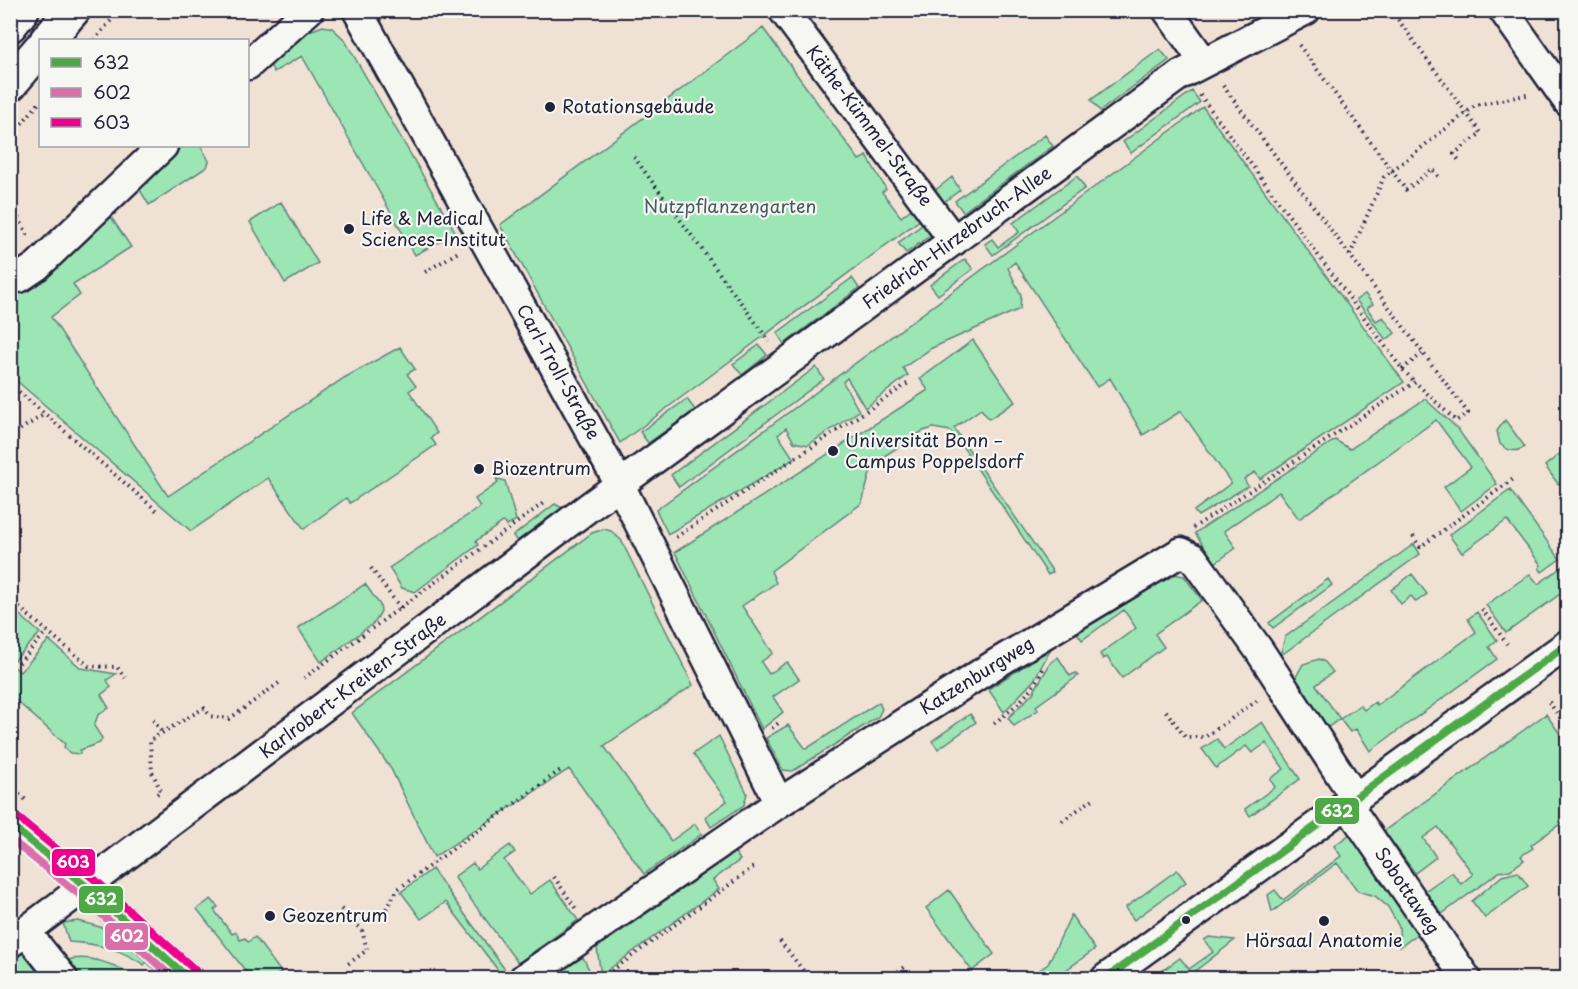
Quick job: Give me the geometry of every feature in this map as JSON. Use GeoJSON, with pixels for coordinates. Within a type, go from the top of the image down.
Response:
{"type":"FeatureCollection","features":[{"type":"Feature","properties":{"kind":"highway"},"geometry":{"type":"LineString","coordinates":[[10,25],[22,10]]}},
{"type":"Feature","properties":{"kind":"highway"},"geometry":{"type":"LineString","coordinates":[[48,39],[73,10]]}},
{"type":"Feature","properties":{"kind":"highway"},"geometry":{"type":"LineString","coordinates":[[10,84],[39,50]]}},
{"type":"Feature","properties":{"kind":"street"},"geometry":{"type":"LineString","coordinates":[[249,64],[309,10]]}},
{"type":"Feature","properties":{"kind":"street","name":"Carl-Troll-Straße"},"geometry":{"type":"LineString","coordinates":[[357,10],[620,485],[779,803]]}},
{"type":"Feature","properties":{"kind":"street","name":"Käthe-Kümmel-Straße"},"geometry":{"type":"LineString","coordinates":[[783,10],[954,241]]}},
{"type":"Feature","properties":{"kind":"street"},"geometry":{"type":"LineString","coordinates":[[1167,10],[1194,67]]}},
{"type":"Feature","properties":{"kind":"street"},"geometry":{"type":"LineString","coordinates":[[1503,10],[1568,102]]}},
{"type":"Feature","properties":{"kind":"street","name":"Friedrich-Hirzebruch-Allee"},"geometry":{"type":"LineString","coordinates":[[620,485],[1194,67],[1294,16]]}},
{"type":"Feature","properties":{"kind":"street"},"geometry":{"type":"LineString","coordinates":[[10,277],[19,278],[37,266],[163,147]]}},
{"type":"Feature","properties":{"kind":"street","name":"Karlrobert-Kreiten-Straße"},"geometry":{"type":"LineString","coordinates":[[18,938],[620,485]]}},
{"type":"Feature","properties":{"kind":"street"},"geometry":{"type":"LineString","coordinates":[[1181,552],[1193,558],[1281,684],[1351,801]]}},
{"type":"Feature","properties":{"kind":"street","name":"Katzenburgweg"},"geometry":{"type":"LineString","coordinates":[[524,978],[779,803],[997,663],[1181,552]]}},
{"type":"Feature","properties":{"kind":"street"},"geometry":{"type":"LineString","coordinates":[[1106,978],[1568,644]]}},
{"type":"Feature","properties":{"kind":"street","name":"Sobottaweg"},"geometry":{"type":"LineString","coordinates":[[1351,801],[1466,978]]}},
{"type":"Feature","properties":{"kind":"street"},"geometry":{"type":"LineString","coordinates":[[10,825],[87,888],[188,978]]}},
{"type":"Feature","properties":{"kind":"street"},"geometry":{"type":"LineString","coordinates":[[18,938],[58,971]]}},
{"type":"Feature","properties":{"kind":"path"},"geometry":{"type":"LineString","coordinates":[[95,39],[120,10]]}},
{"type":"Feature","properties":{"kind":"path"},"geometry":{"type":"LineString","coordinates":[[1391,10],[1481,133],[1454,154],[1461,163]]}},
{"type":"Feature","properties":{"kind":"path"},"geometry":{"type":"LineString","coordinates":[[1294,16],[1406,190],[1433,170],[1440,179]]}},
{"type":"Feature","properties":{"kind":"path"},"geometry":{"type":"LineString","coordinates":[[1194,67],[1350,255],[1468,413],[1456,421],[1402,369],[1194,67]]}},
{"type":"Feature","properties":{"kind":"path"},"geometry":{"type":"LineString","coordinates":[[1350,255],[1384,177],[1476,105],[1540,93]]}},
{"type":"Feature","properties":{"kind":"path"},"geometry":{"type":"LineString","coordinates":[[10,137],[39,103]]}},
{"type":"Feature","properties":{"kind":"path"},"geometry":{"type":"LineString","coordinates":[[634,157],[785,364]]}},
{"type":"Feature","properties":{"kind":"path"},"geometry":{"type":"LineString","coordinates":[[425,272],[484,238]]}},
{"type":"Feature","properties":{"kind":"path"},"geometry":{"type":"LineString","coordinates":[[1402,369],[1422,354]]}},
{"type":"Feature","properties":{"kind":"path"},"geometry":{"type":"LineString","coordinates":[[653,552],[910,382]]}},
{"type":"Feature","properties":{"kind":"path"},"geometry":{"type":"LineString","coordinates":[[1181,552],[1193,527],[1415,382]]}},
{"type":"Feature","properties":{"kind":"path"},"geometry":{"type":"LineString","coordinates":[[10,384],[157,511]]}},
{"type":"Feature","properties":{"kind":"path"},"geometry":{"type":"LineString","coordinates":[[10,436],[45,414]]}},
{"type":"Feature","properties":{"kind":"path"},"geometry":{"type":"LineString","coordinates":[[1413,536],[1420,547],[1516,477]]}},
{"type":"Feature","properties":{"kind":"path"},"geometry":{"type":"LineString","coordinates":[[304,678],[551,498]]}},
{"type":"Feature","properties":{"kind":"path"},"geometry":{"type":"LineString","coordinates":[[371,568],[400,608]]}},
{"type":"Feature","properties":{"kind":"path"},"geometry":{"type":"LineString","coordinates":[[10,600],[89,666],[117,667],[125,678]]}},
{"type":"Feature","properties":{"kind":"path"},"geometry":{"type":"LineString","coordinates":[[1482,609],[1507,644]]}},
{"type":"Feature","properties":{"kind":"path"},"geometry":{"type":"LineString","coordinates":[[19,663],[47,631]]}},
{"type":"Feature","properties":{"kind":"path"},"geometry":{"type":"LineString","coordinates":[[994,723],[1021,701],[1035,685],[1047,661]]}},
{"type":"Feature","properties":{"kind":"path"},"geometry":{"type":"LineString","coordinates":[[152,799],[161,791],[152,772],[150,741],[161,732],[204,708],[210,716],[229,719],[279,683]]}},
{"type":"Feature","properties":{"kind":"path"},"geometry":{"type":"LineString","coordinates":[[1166,711],[1185,736],[1205,737],[1281,684]]}},
{"type":"Feature","properties":{"kind":"path"},"geometry":{"type":"LineString","coordinates":[[1549,702],[1568,729]]}},
{"type":"Feature","properties":{"kind":"path"},"geometry":{"type":"LineString","coordinates":[[153,720],[161,732]]}},
{"type":"Feature","properties":{"kind":"path"},"geometry":{"type":"LineString","coordinates":[[382,914],[398,889],[562,769]]}},
{"type":"Feature","properties":{"kind":"path"},"geometry":{"type":"LineString","coordinates":[[1062,821],[1093,799]]}},
{"type":"Feature","properties":{"kind":"path"},"geometry":{"type":"LineString","coordinates":[[602,978],[755,866]]}},
{"type":"Feature","properties":{"kind":"path"},"geometry":{"type":"LineString","coordinates":[[554,877],[592,932]]}},
{"type":"Feature","properties":{"kind":"path"},"geometry":{"type":"LineString","coordinates":[[341,909],[362,930],[367,950],[348,964]]}},
{"type":"Feature","properties":{"kind":"path"},"geometry":{"type":"LineString","coordinates":[[780,940],[809,978]]}},
{"type":"Feature","properties":{"kind":"path"},"geometry":{"type":"LineString","coordinates":[[888,978],[905,967]]}},
{"type":"Feature","properties":{"kind":"path"},"geometry":{"type":"LineString","coordinates":[[278,978],[283,975],[286,978]]}},
{"type":"Feature","properties":{"kind":"green space"},"geometry":{"type":"Polygon","coordinates":[[[323,26],[332,28],[344,39],[456,233],[415,255],[302,56],[274,72],[269,63],[307,32],[323,26]]]}},
{"type":"Feature","properties":{"kind":"green space","name":"Nutzpflanzengarten"},"geometry":{"type":"Polygon","coordinates":[[[763,28],[859,160],[867,156],[886,189],[882,192],[901,217],[952,177],[960,190],[620,443],[500,225],[763,28]]]}},
{"type":"Feature","properties":{"kind":"green space"},"geometry":{"type":"Polygon","coordinates":[[[1160,49],[1169,60],[1100,111],[1091,100],[1160,49]]]}},
{"type":"Feature","properties":{"kind":"green space"},"geometry":{"type":"Polygon","coordinates":[[[1192,91],[1200,102],[1131,153],[1123,142],[1192,91]]]}},
{"type":"Feature","properties":{"kind":"green space"},"geometry":{"type":"Polygon","coordinates":[[[1203,107],[1404,382],[1260,479],[1255,472],[1244,479],[1248,486],[1198,516],[1194,511],[1231,483],[1181,411],[1143,435],[1110,378],[1097,387],[1015,262],[1008,268],[1021,295],[1020,309],[932,348],[903,368],[908,375],[865,408],[847,378],[843,382],[859,411],[808,445],[794,442],[786,428],[778,435],[794,459],[668,534],[656,510],[1203,107]]]}},
{"type":"Feature","properties":{"kind":"green space"},"geometry":{"type":"Polygon","coordinates":[[[1045,135],[1053,146],[963,212],[955,201],[1045,135]]]}},
{"type":"Feature","properties":{"kind":"green space"},"geometry":{"type":"Polygon","coordinates":[[[181,147],[202,147],[209,161],[207,167],[149,205],[138,187],[181,147]]]}},
{"type":"Feature","properties":{"kind":"green space"},"geometry":{"type":"Polygon","coordinates":[[[1077,176],[1085,188],[993,255],[985,244],[992,239],[998,247],[1019,232],[1013,223],[1077,176]]]}},
{"type":"Feature","properties":{"kind":"green space"},"geometry":{"type":"Polygon","coordinates":[[[281,202],[318,263],[285,283],[250,222],[281,202]]]}},
{"type":"Feature","properties":{"kind":"green space"},"geometry":{"type":"Polygon","coordinates":[[[109,214],[131,247],[73,284],[80,295],[51,317],[168,496],[344,378],[400,347],[415,369],[407,374],[416,386],[409,391],[437,433],[431,438],[436,445],[350,503],[346,498],[304,529],[268,478],[191,531],[11,376],[11,299],[22,283],[109,214]]]}},
{"type":"Feature","properties":{"kind":"green space"},"geometry":{"type":"Polygon","coordinates":[[[934,216],[942,227],[906,253],[898,243],[934,216]]]}},
{"type":"Feature","properties":{"kind":"green space"},"geometry":{"type":"Polygon","coordinates":[[[965,259],[973,269],[938,295],[930,285],[965,259]]]}},
{"type":"Feature","properties":{"kind":"green space"},"geometry":{"type":"Polygon","coordinates":[[[852,278],[859,288],[784,344],[777,333],[852,278]]]}},
{"type":"Feature","properties":{"kind":"green space"},"geometry":{"type":"Polygon","coordinates":[[[1365,294],[1373,304],[1367,308],[1376,321],[1383,317],[1395,333],[1386,340],[1356,300],[1365,294]]]}},
{"type":"Feature","properties":{"kind":"green space"},"geometry":{"type":"Polygon","coordinates":[[[973,340],[1015,402],[989,419],[981,409],[954,428],[1053,572],[1048,575],[957,438],[950,431],[933,428],[923,431],[878,460],[870,473],[862,503],[771,571],[776,583],[742,606],[773,653],[761,662],[769,674],[787,662],[799,679],[773,697],[783,712],[762,729],[675,552],[928,390],[920,379],[973,340]]]}},
{"type":"Feature","properties":{"kind":"green space"},"geometry":{"type":"Polygon","coordinates":[[[759,345],[767,355],[742,375],[733,364],[759,345]]]}},
{"type":"Feature","properties":{"kind":"green space"},"geometry":{"type":"Polygon","coordinates":[[[816,367],[824,379],[679,487],[671,475],[816,367]]]}},
{"type":"Feature","properties":{"kind":"green space"},"geometry":{"type":"Polygon","coordinates":[[[687,399],[695,410],[648,443],[640,432],[687,399]]]}},
{"type":"Feature","properties":{"kind":"green space"},"geometry":{"type":"Polygon","coordinates":[[[1425,399],[1457,428],[1497,484],[1461,511],[1444,487],[1471,467],[1436,420],[1299,519],[1279,492],[1224,531],[1236,548],[1215,563],[1195,533],[1335,440],[1350,449],[1425,399]]]}},
{"type":"Feature","properties":{"kind":"green space"},"geometry":{"type":"Polygon","coordinates":[[[1505,420],[1525,447],[1512,450],[1500,444],[1497,431],[1505,420]]]}},
{"type":"Feature","properties":{"kind":"green space"},"geometry":{"type":"Polygon","coordinates":[[[1567,448],[1567,477],[1558,484],[1545,466],[1567,448]]]}},
{"type":"Feature","properties":{"kind":"green space"},"geometry":{"type":"Polygon","coordinates":[[[496,478],[505,481],[516,520],[507,526],[503,522],[476,541],[478,545],[415,592],[402,588],[389,568],[480,507],[475,499],[498,483],[496,478]]]}},
{"type":"Feature","properties":{"kind":"green space"},"geometry":{"type":"Polygon","coordinates":[[[1510,490],[1560,559],[1542,572],[1539,568],[1541,565],[1507,520],[1462,553],[1449,535],[1510,490]]]}},
{"type":"Feature","properties":{"kind":"green space"},"geometry":{"type":"Polygon","coordinates":[[[555,504],[564,509],[519,544],[513,536],[555,504]]]}},
{"type":"Feature","properties":{"kind":"green space"},"geometry":{"type":"Polygon","coordinates":[[[604,529],[611,531],[621,540],[693,685],[604,746],[671,841],[695,824],[702,834],[644,874],[569,769],[434,857],[391,769],[352,713],[592,533],[604,529]]]}},
{"type":"Feature","properties":{"kind":"green space"},"geometry":{"type":"Polygon","coordinates":[[[1414,544],[1420,554],[1280,656],[1285,637],[1414,544]]]}},
{"type":"Feature","properties":{"kind":"green space"},"geometry":{"type":"Polygon","coordinates":[[[1565,565],[1567,589],[1506,633],[1486,605],[1530,574],[1538,584],[1565,565]]]}},
{"type":"Feature","properties":{"kind":"green space"},"geometry":{"type":"Polygon","coordinates":[[[1173,574],[1184,576],[1202,600],[1155,634],[1164,647],[1122,678],[1107,657],[1103,659],[1100,654],[1136,628],[1124,610],[1082,640],[1077,633],[1173,574]]]}},
{"type":"Feature","properties":{"kind":"green space"},"geometry":{"type":"Polygon","coordinates":[[[1412,574],[1427,594],[1416,602],[1411,596],[1401,604],[1391,590],[1412,574]]]}},
{"type":"Feature","properties":{"kind":"green space"},"geometry":{"type":"Polygon","coordinates":[[[1328,579],[1332,585],[1273,628],[1269,623],[1328,579]]]}},
{"type":"Feature","properties":{"kind":"green space"},"geometry":{"type":"Polygon","coordinates":[[[365,584],[380,605],[381,611],[375,622],[321,662],[298,628],[365,584]]]}},
{"type":"Feature","properties":{"kind":"green space"},"geometry":{"type":"Polygon","coordinates":[[[11,607],[40,633],[11,664],[11,607]]]}},
{"type":"Feature","properties":{"kind":"green space"},"geometry":{"type":"Polygon","coordinates":[[[1477,612],[1497,640],[1489,647],[1497,659],[1370,751],[1356,729],[1350,732],[1340,719],[1360,705],[1364,710],[1375,702],[1377,705],[1476,632],[1468,619],[1477,612]]]}},
{"type":"Feature","properties":{"kind":"green space"},"geometry":{"type":"Polygon","coordinates":[[[49,640],[81,668],[116,674],[107,680],[111,687],[101,695],[109,708],[98,715],[94,726],[102,738],[100,743],[80,750],[80,754],[70,753],[64,747],[65,744],[11,696],[11,664],[20,672],[49,640]]]}},
{"type":"Feature","properties":{"kind":"green space"},"geometry":{"type":"Polygon","coordinates":[[[1051,649],[1034,680],[1004,712],[988,689],[1051,649]]]}},
{"type":"Feature","properties":{"kind":"green space"},"geometry":{"type":"Polygon","coordinates":[[[1058,657],[1070,676],[1075,673],[1078,676],[1036,706],[1038,710],[1014,726],[1008,718],[1033,693],[1051,662],[1058,657]]]}},
{"type":"Feature","properties":{"kind":"green space"},"geometry":{"type":"Polygon","coordinates":[[[1319,659],[1325,662],[1333,672],[1316,685],[1340,719],[1324,730],[1297,685],[1296,677],[1303,664],[1319,659]]]}},
{"type":"Feature","properties":{"kind":"green space"},"geometry":{"type":"Polygon","coordinates":[[[879,702],[882,709],[878,717],[793,771],[783,770],[766,738],[788,725],[806,749],[879,702]]]}},
{"type":"Feature","properties":{"kind":"green space"},"geometry":{"type":"Polygon","coordinates":[[[970,714],[976,722],[938,749],[932,741],[970,714]]]}},
{"type":"Feature","properties":{"kind":"green space"},"geometry":{"type":"Polygon","coordinates":[[[1546,714],[1567,744],[1567,819],[1531,845],[1533,848],[1521,856],[1524,860],[1510,870],[1499,872],[1442,914],[1425,891],[1452,872],[1461,884],[1473,874],[1438,827],[1423,838],[1436,857],[1415,873],[1384,831],[1546,714]]]}},
{"type":"Feature","properties":{"kind":"green space"},"geometry":{"type":"Polygon","coordinates":[[[1262,722],[1300,779],[1250,816],[1245,809],[1275,787],[1270,779],[1284,769],[1266,743],[1252,753],[1246,746],[1216,768],[1202,749],[1217,739],[1224,749],[1262,722]]]}},
{"type":"Feature","properties":{"kind":"green space"},"geometry":{"type":"Polygon","coordinates":[[[719,736],[747,793],[744,805],[711,827],[705,817],[727,801],[693,754],[719,736]]]}},
{"type":"Feature","properties":{"kind":"green space"},"geometry":{"type":"Polygon","coordinates":[[[1350,834],[1420,932],[1400,947],[1399,927],[1388,907],[1375,896],[1358,891],[1337,863],[1272,912],[1268,895],[1275,890],[1283,900],[1341,856],[1334,846],[1350,834]]]}},
{"type":"Feature","properties":{"kind":"green space"},"geometry":{"type":"Polygon","coordinates":[[[510,845],[515,852],[504,860],[530,894],[550,880],[578,920],[518,963],[454,877],[473,863],[477,869],[510,845]]]}},
{"type":"Feature","properties":{"kind":"green space"},"geometry":{"type":"Polygon","coordinates":[[[735,852],[740,860],[713,880],[719,889],[601,975],[597,948],[735,852]]]}},
{"type":"Feature","properties":{"kind":"green space"},"geometry":{"type":"Polygon","coordinates":[[[432,869],[506,971],[504,978],[446,902],[421,919],[401,892],[432,869]]]}},
{"type":"Feature","properties":{"kind":"green space"},"geometry":{"type":"Polygon","coordinates":[[[1177,870],[1186,882],[1134,920],[1125,908],[1177,870]]]}},
{"type":"Feature","properties":{"kind":"green space"},"geometry":{"type":"Polygon","coordinates":[[[1518,872],[1528,886],[1485,918],[1472,901],[1502,876],[1518,872]]]}},
{"type":"Feature","properties":{"kind":"green space"},"geometry":{"type":"Polygon","coordinates":[[[949,890],[994,954],[972,971],[926,908],[949,890]]]}},
{"type":"Feature","properties":{"kind":"green space"},"geometry":{"type":"Polygon","coordinates":[[[211,899],[218,907],[214,910],[232,934],[236,932],[240,940],[245,938],[248,942],[255,937],[281,972],[273,978],[251,978],[197,909],[211,899]]]}},
{"type":"Feature","properties":{"kind":"green space"},"geometry":{"type":"Polygon","coordinates":[[[1071,915],[1095,949],[1055,978],[1028,978],[1048,964],[1071,915]]]}},
{"type":"Feature","properties":{"kind":"green space"},"geometry":{"type":"Polygon","coordinates":[[[78,921],[111,930],[149,959],[144,965],[108,948],[69,942],[63,923],[78,921]]]}},
{"type":"Feature","properties":{"kind":"green space"},"geometry":{"type":"Polygon","coordinates":[[[1209,937],[1235,940],[1186,978],[1152,978],[1180,958],[1189,969],[1213,952],[1204,940],[1209,937]]]}},
{"type":"Feature","properties":{"kind":"green space"},"geometry":{"type":"Polygon","coordinates":[[[22,952],[39,974],[52,966],[77,958],[101,961],[139,978],[11,978],[10,961],[22,952]]]}},
{"type":"Feature","properties":{"kind":"green space"},"geometry":{"type":"Polygon","coordinates":[[[583,957],[593,978],[552,978],[583,957]]]}},
{"type":"Feature","properties":{"kind":"transit line","name":"632"},"geometry":{"type":"LineString","coordinates":[[1106,978],[1568,644]]}},
{"type":"Feature","properties":{"kind":"transit line","name":"603"},"geometry":{"type":"LineString","coordinates":[[17,817],[94,879],[195,970]]}},
{"type":"Feature","properties":{"kind":"transit line","name":"632"},"geometry":{"type":"LineString","coordinates":[[10,825],[87,887],[188,978]]}},
{"type":"Feature","properties":{"kind":"transit line","name":"602"},"geometry":{"type":"LineString","coordinates":[[10,839],[80,895],[173,978]]}},
{"type":"Feature","properties":{"kind":"place","name":"Rotationsgebäude"},"geometry":{"type":"Point","coordinates":[550,107]}},
{"type":"Feature","properties":{"kind":"place","name":"Life & Medical Sciences-Institut"},"geometry":{"type":"Point","coordinates":[349,229]}},
{"type":"Feature","properties":{"kind":"place","name":"Universität Bonn – Campus Poppelsdorf"},"geometry":{"type":"Point","coordinates":[833,451]}},
{"type":"Feature","properties":{"kind":"place","name":"Biozentrum"},"geometry":{"type":"Point","coordinates":[479,469]}},
{"type":"Feature","properties":{"kind":"place","name":"Geozentrum"},"geometry":{"type":"Point","coordinates":[270,916]}},
{"type":"Feature","properties":{"kind":"place","name":"Hörsaal Anatomie"},"geometry":{"type":"Point","coordinates":[1324,921]}}]}
